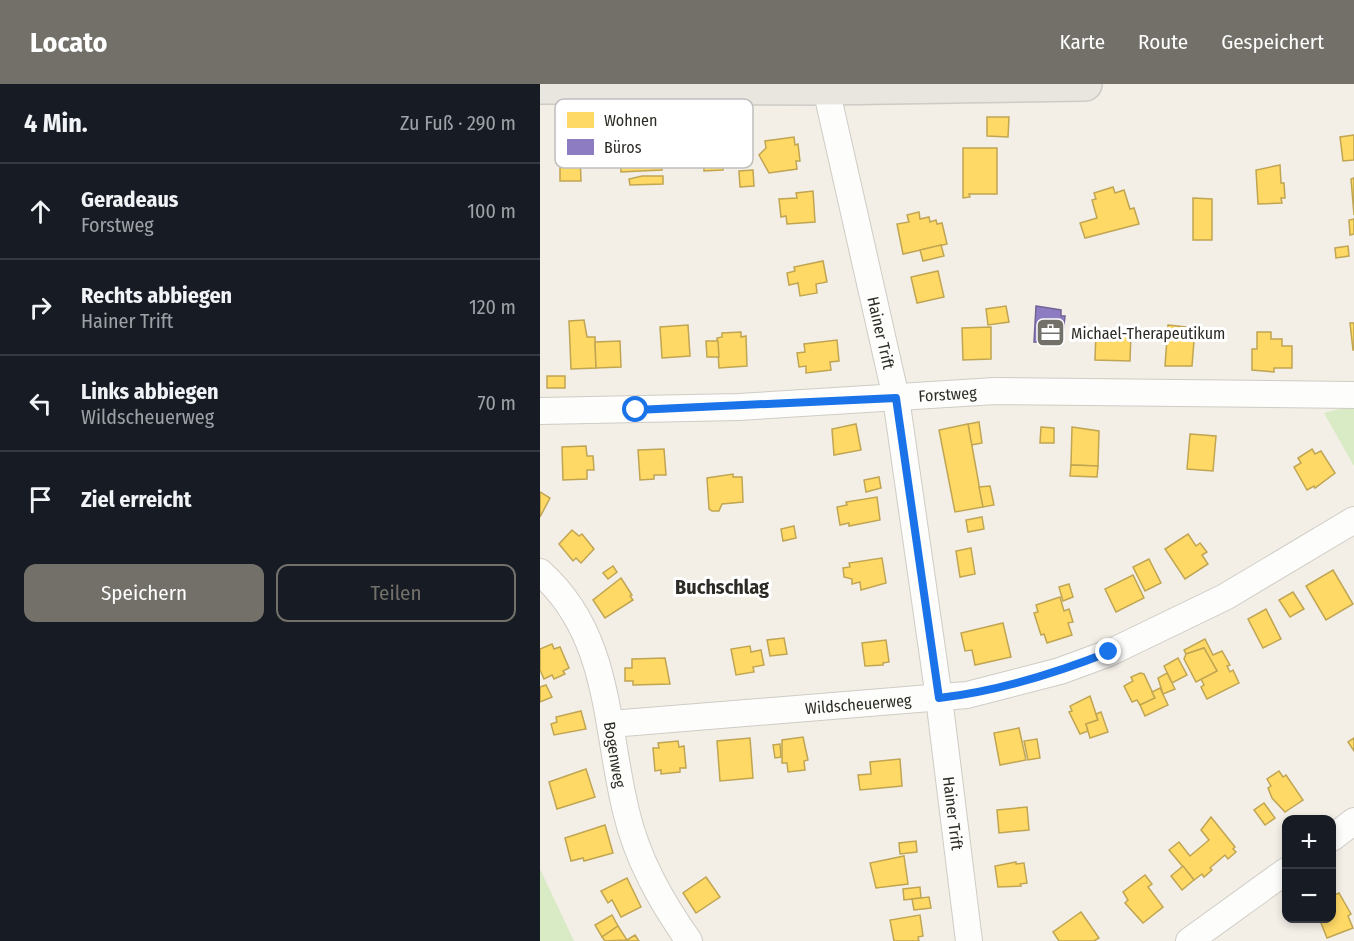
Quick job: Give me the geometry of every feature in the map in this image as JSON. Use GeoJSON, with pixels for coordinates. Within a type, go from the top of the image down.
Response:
{"type":"FeatureCollection","features":[{"type":"Feature","properties":{"kind":"main road"},"geometry":{"type":"LineString","coordinates":[[540,87],[1085,84]]}},
{"type":"Feature","properties":{"kind":"street","name":"Hainer Trift"},"geometry":{"type":"LineString","coordinates":[[825,86],[896,398],[939,698],[969,941]]}},
{"type":"Feature","properties":{"kind":"street","name":"Forstweg"},"geometry":{"type":"LineString","coordinates":[[540,411],[739,407],[995,391],[1354,394]]}},
{"type":"Feature","properties":{"kind":"street","name":"Wildscheuerweg"},"geometry":{"type":"LineString","coordinates":[[611,724],[939,698],[1000,687],[1060,671],[1109,652],[1225,597],[1354,520]]}},
{"type":"Feature","properties":{"kind":"street","name":"Bogenweg"},"geometry":{"type":"LineString","coordinates":[[540,572],[557,587],[580,620],[597,663],[632,834],[658,895],[690,941]]}},
{"type":"Feature","properties":{"kind":"street"},"geometry":{"type":"LineString","coordinates":[[1189,941],[1282,875]]}},
{"type":"Feature","properties":{"kind":"green space"},"geometry":{"type":"Polygon","coordinates":[[[1354,405],[1354,466],[1324,413],[1354,405]]]}},
{"type":"Feature","properties":{"kind":"green space"},"geometry":{"type":"Polygon","coordinates":[[[540,869],[574,941],[540,941],[540,869]]]}},
{"type":"Feature","properties":{"kind":"building: Wohnen"},"geometry":{"type":"Polygon","coordinates":[[[987,117],[1009,117],[1008,137],[987,136],[987,117]]]}},
{"type":"Feature","properties":{"kind":"building: Wohnen"},"geometry":{"type":"Polygon","coordinates":[[[1354,135],[1354,160],[1343,161],[1340,137],[1354,135]]]}},
{"type":"Feature","properties":{"kind":"building: Wohnen"},"geometry":{"type":"Polygon","coordinates":[[[794,137],[795,145],[798,144],[800,161],[796,161],[797,169],[769,173],[759,155],[766,148],[765,141],[794,137]]]}},
{"type":"Feature","properties":{"kind":"building: Wohnen"},"geometry":{"type":"Polygon","coordinates":[[[963,148],[997,148],[997,194],[969,194],[970,197],[963,198],[963,148]]]}},
{"type":"Feature","properties":{"kind":"building: Wohnen"},"geometry":{"type":"Polygon","coordinates":[[[1280,165],[1285,198],[1281,198],[1282,203],[1258,204],[1256,170],[1280,165]]]}},
{"type":"Feature","properties":{"kind":"building: Wohnen"},"geometry":{"type":"Polygon","coordinates":[[[560,168],[580,168],[581,181],[560,181],[560,168]]]}},
{"type":"Feature","properties":{"kind":"building: Wohnen"},"geometry":{"type":"Polygon","coordinates":[[[621,168],[662,168],[662,170],[621,172],[621,168]]]}},
{"type":"Feature","properties":{"kind":"building: Wohnen"},"geometry":{"type":"Polygon","coordinates":[[[704,168],[723,168],[723,170],[704,171],[704,168]]]}},
{"type":"Feature","properties":{"kind":"building: Wohnen"},"geometry":{"type":"Polygon","coordinates":[[[753,170],[754,186],[740,187],[739,171],[753,170]]]}},
{"type":"Feature","properties":{"kind":"building: Wohnen"},"geometry":{"type":"Polygon","coordinates":[[[642,176],[663,176],[663,184],[630,185],[629,179],[642,176]]]}},
{"type":"Feature","properties":{"kind":"building: Wohnen"},"geometry":{"type":"Polygon","coordinates":[[[1354,178],[1354,215],[1351,179],[1354,178]]]}},
{"type":"Feature","properties":{"kind":"building: Wohnen"},"geometry":{"type":"Polygon","coordinates":[[[1113,187],[1115,193],[1124,190],[1130,209],[1134,208],[1139,224],[1085,238],[1080,223],[1097,218],[1092,200],[1096,199],[1094,193],[1113,187]]]}},
{"type":"Feature","properties":{"kind":"building: Wohnen"},"geometry":{"type":"Polygon","coordinates":[[[813,191],[815,222],[787,224],[786,216],[781,217],[779,199],[797,198],[796,193],[813,191]]]}},
{"type":"Feature","properties":{"kind":"building: Wohnen"},"geometry":{"type":"Polygon","coordinates":[[[1193,198],[1212,199],[1212,240],[1193,240],[1193,198]]]}},
{"type":"Feature","properties":{"kind":"building: Wohnen"},"geometry":{"type":"Polygon","coordinates":[[[919,212],[920,219],[929,217],[930,222],[936,220],[937,224],[942,223],[947,244],[903,254],[897,224],[909,222],[907,215],[919,212]]]}},
{"type":"Feature","properties":{"kind":"building: Wohnen"},"geometry":{"type":"Polygon","coordinates":[[[1354,219],[1354,234],[1350,235],[1349,220],[1354,219]]]}},
{"type":"Feature","properties":{"kind":"building: Wohnen"},"geometry":{"type":"Polygon","coordinates":[[[941,245],[944,256],[923,261],[920,250],[941,245]]]}},
{"type":"Feature","properties":{"kind":"building: Wohnen"},"geometry":{"type":"Polygon","coordinates":[[[1348,246],[1349,256],[1336,258],[1335,248],[1348,246]]]}},
{"type":"Feature","properties":{"kind":"building: Wohnen"},"geometry":{"type":"Polygon","coordinates":[[[823,261],[827,282],[816,284],[817,293],[800,296],[798,283],[789,285],[787,273],[795,271],[794,267],[823,261]]]}},
{"type":"Feature","properties":{"kind":"building: Wohnen"},"geometry":{"type":"Polygon","coordinates":[[[938,271],[944,297],[917,303],[911,277],[938,271]]]}},
{"type":"Feature","properties":{"kind":"building: Wohnen"},"geometry":{"type":"Polygon","coordinates":[[[1006,306],[1009,322],[988,325],[986,309],[1006,306]]]}},
{"type":"Feature","properties":{"kind":"building: Wohnen"},"geometry":{"type":"Polygon","coordinates":[[[584,320],[587,337],[595,337],[596,368],[571,369],[569,321],[584,320]]]}},
{"type":"Feature","properties":{"kind":"building: Wohnen"},"geometry":{"type":"Polygon","coordinates":[[[1350,323],[1354,323],[1354,350],[1353,350],[1350,323]]]}},
{"type":"Feature","properties":{"kind":"building: Wohnen"},"geometry":{"type":"Polygon","coordinates":[[[688,325],[690,356],[662,358],[660,327],[688,325]]]}},
{"type":"Feature","properties":{"kind":"building: Wohnen"},"geometry":{"type":"Polygon","coordinates":[[[1168,325],[1195,328],[1192,366],[1165,366],[1168,325]]]}},
{"type":"Feature","properties":{"kind":"building: Wohnen"},"geometry":{"type":"Polygon","coordinates":[[[991,327],[991,359],[963,360],[962,328],[991,327]]]}},
{"type":"Feature","properties":{"kind":"building: Wohnen"},"geometry":{"type":"Polygon","coordinates":[[[1096,331],[1131,333],[1130,361],[1095,360],[1096,331]]]}},
{"type":"Feature","properties":{"kind":"building: Wohnen"},"geometry":{"type":"Polygon","coordinates":[[[741,332],[741,337],[746,336],[747,366],[719,368],[717,338],[722,337],[722,333],[741,332]]]}},
{"type":"Feature","properties":{"kind":"building: Wohnen"},"geometry":{"type":"Polygon","coordinates":[[[1257,332],[1271,332],[1271,339],[1282,339],[1282,346],[1292,346],[1292,368],[1274,368],[1274,372],[1252,370],[1252,349],[1257,349],[1257,332]]]}},
{"type":"Feature","properties":{"kind":"building: Wohnen"},"geometry":{"type":"Polygon","coordinates":[[[837,340],[839,361],[830,362],[831,370],[806,373],[806,366],[799,367],[797,353],[805,352],[804,344],[837,340]]]}},
{"type":"Feature","properties":{"kind":"building: Wohnen"},"geometry":{"type":"Polygon","coordinates":[[[620,341],[621,367],[596,368],[595,342],[620,341]]]}},
{"type":"Feature","properties":{"kind":"building: Wohnen"},"geometry":{"type":"Polygon","coordinates":[[[706,341],[718,341],[719,357],[707,357],[706,341]]]}},
{"type":"Feature","properties":{"kind":"building: Wohnen"},"geometry":{"type":"Polygon","coordinates":[[[547,376],[565,376],[565,388],[547,388],[547,376]]]}},
{"type":"Feature","properties":{"kind":"building: Wohnen"},"geometry":{"type":"Polygon","coordinates":[[[979,422],[982,443],[971,445],[968,424],[979,422]]]}},
{"type":"Feature","properties":{"kind":"building: Wohnen"},"geometry":{"type":"Polygon","coordinates":[[[856,424],[861,450],[834,455],[832,429],[856,424]]]}},
{"type":"Feature","properties":{"kind":"building: Wohnen"},"geometry":{"type":"Polygon","coordinates":[[[968,424],[983,507],[955,512],[939,430],[968,424]]]}},
{"type":"Feature","properties":{"kind":"building: Wohnen"},"geometry":{"type":"Polygon","coordinates":[[[1041,427],[1054,428],[1054,443],[1040,443],[1041,427]]]}},
{"type":"Feature","properties":{"kind":"building: Wohnen"},"geometry":{"type":"Polygon","coordinates":[[[1072,427],[1099,431],[1098,466],[1071,465],[1072,427]]]}},
{"type":"Feature","properties":{"kind":"building: Wohnen"},"geometry":{"type":"Polygon","coordinates":[[[1190,434],[1216,436],[1213,471],[1187,469],[1190,434]]]}},
{"type":"Feature","properties":{"kind":"building: Wohnen"},"geometry":{"type":"Polygon","coordinates":[[[586,446],[587,456],[593,456],[594,470],[587,470],[587,479],[563,480],[562,447],[586,446]]]}},
{"type":"Feature","properties":{"kind":"building: Wohnen"},"geometry":{"type":"Polygon","coordinates":[[[664,449],[666,475],[654,475],[654,479],[640,480],[638,450],[664,449]]]}},
{"type":"Feature","properties":{"kind":"building: Wohnen"},"geometry":{"type":"Polygon","coordinates":[[[1312,449],[1315,454],[1321,451],[1335,473],[1315,488],[1314,486],[1307,490],[1294,467],[1301,463],[1298,458],[1312,449]]]}},
{"type":"Feature","properties":{"kind":"building: Wohnen"},"geometry":{"type":"Polygon","coordinates":[[[1071,465],[1098,466],[1097,477],[1070,476],[1071,465]]]}},
{"type":"Feature","properties":{"kind":"building: Wohnen"},"geometry":{"type":"Polygon","coordinates":[[[733,474],[733,477],[742,477],[743,502],[722,504],[719,511],[712,511],[709,509],[707,478],[733,474]]]}},
{"type":"Feature","properties":{"kind":"building: Wohnen"},"geometry":{"type":"Polygon","coordinates":[[[879,477],[881,488],[866,492],[864,480],[879,477]]]}},
{"type":"Feature","properties":{"kind":"building: Wohnen"},"geometry":{"type":"Polygon","coordinates":[[[990,486],[994,505],[983,507],[979,487],[990,486]]]}},
{"type":"Feature","properties":{"kind":"building: Wohnen"},"geometry":{"type":"Polygon","coordinates":[[[540,492],[550,498],[540,517],[540,492]]]}},
{"type":"Feature","properties":{"kind":"building: Wohnen"},"geometry":{"type":"Polygon","coordinates":[[[877,497],[880,520],[849,526],[849,523],[840,525],[837,507],[847,505],[846,502],[877,497]]]}},
{"type":"Feature","properties":{"kind":"building: Wohnen"},"geometry":{"type":"Polygon","coordinates":[[[982,517],[984,529],[968,532],[966,520],[982,517]]]}},
{"type":"Feature","properties":{"kind":"building: Wohnen"},"geometry":{"type":"Polygon","coordinates":[[[794,526],[796,538],[783,541],[781,529],[794,526]]]}},
{"type":"Feature","properties":{"kind":"building: Wohnen"},"geometry":{"type":"Polygon","coordinates":[[[572,530],[579,536],[582,534],[594,549],[581,563],[576,558],[573,561],[559,544],[572,530]]]}},
{"type":"Feature","properties":{"kind":"building: Wohnen"},"geometry":{"type":"Polygon","coordinates":[[[1188,534],[1196,546],[1200,543],[1207,552],[1202,555],[1208,564],[1185,579],[1165,549],[1188,534]]]}},
{"type":"Feature","properties":{"kind":"building: Wohnen"},"geometry":{"type":"Polygon","coordinates":[[[971,548],[975,574],[960,577],[956,551],[971,548]]]}},
{"type":"Feature","properties":{"kind":"building: Wohnen"},"geometry":{"type":"Polygon","coordinates":[[[882,558],[886,583],[861,590],[860,582],[852,584],[852,579],[844,577],[843,568],[850,567],[849,563],[882,558]]]}},
{"type":"Feature","properties":{"kind":"building: Wohnen"},"geometry":{"type":"Polygon","coordinates":[[[1149,559],[1161,583],[1145,591],[1133,567],[1149,559]]]}},
{"type":"Feature","properties":{"kind":"building: Wohnen"},"geometry":{"type":"Polygon","coordinates":[[[613,566],[617,572],[608,579],[603,573],[613,566]]]}},
{"type":"Feature","properties":{"kind":"building: Wohnen"},"geometry":{"type":"Polygon","coordinates":[[[1333,570],[1353,604],[1326,620],[1306,586],[1333,570]]]}},
{"type":"Feature","properties":{"kind":"building: Wohnen"},"geometry":{"type":"Polygon","coordinates":[[[1133,575],[1144,598],[1116,612],[1105,589],[1133,575]]]}},
{"type":"Feature","properties":{"kind":"building: Wohnen"},"geometry":{"type":"Polygon","coordinates":[[[621,578],[633,600],[605,618],[593,600],[621,578]]]}},
{"type":"Feature","properties":{"kind":"building: Wohnen"},"geometry":{"type":"Polygon","coordinates":[[[1069,584],[1073,597],[1063,601],[1059,587],[1069,584]]]}},
{"type":"Feature","properties":{"kind":"building: Wohnen"},"geometry":{"type":"Polygon","coordinates":[[[1293,592],[1304,609],[1290,617],[1279,600],[1293,592]]]}},
{"type":"Feature","properties":{"kind":"building: Wohnen"},"geometry":{"type":"Polygon","coordinates":[[[1060,597],[1064,611],[1069,609],[1073,622],[1068,623],[1072,635],[1047,643],[1044,634],[1041,635],[1034,613],[1038,612],[1036,605],[1060,597]]]}},
{"type":"Feature","properties":{"kind":"building: Wohnen"},"geometry":{"type":"Polygon","coordinates":[[[1266,609],[1281,639],[1263,648],[1248,619],[1266,609]]]}},
{"type":"Feature","properties":{"kind":"building: Wohnen"},"geometry":{"type":"Polygon","coordinates":[[[1003,623],[1011,657],[975,665],[972,650],[965,651],[961,633],[1003,623]]]}},
{"type":"Feature","properties":{"kind":"building: Wohnen"},"geometry":{"type":"Polygon","coordinates":[[[784,638],[787,654],[770,656],[767,640],[784,638]]]}},
{"type":"Feature","properties":{"kind":"building: Wohnen"},"geometry":{"type":"Polygon","coordinates":[[[1205,639],[1213,655],[1222,651],[1230,665],[1227,666],[1230,672],[1233,670],[1239,683],[1207,699],[1201,687],[1204,685],[1201,679],[1217,671],[1204,648],[1186,654],[1184,650],[1205,639]]]}},
{"type":"Feature","properties":{"kind":"building: Wohnen"},"geometry":{"type":"Polygon","coordinates":[[[886,640],[889,662],[883,665],[865,666],[862,643],[886,640]]]}},
{"type":"Feature","properties":{"kind":"building: Wohnen"},"geometry":{"type":"Polygon","coordinates":[[[552,644],[554,649],[560,647],[569,668],[563,671],[565,674],[554,679],[552,675],[544,679],[540,670],[540,649],[552,644]]]}},
{"type":"Feature","properties":{"kind":"building: Wohnen"},"geometry":{"type":"Polygon","coordinates":[[[750,646],[751,652],[761,650],[764,665],[753,667],[754,672],[736,675],[731,649],[750,646]]]}},
{"type":"Feature","properties":{"kind":"building: Wohnen"},"geometry":{"type":"Polygon","coordinates":[[[1204,648],[1217,671],[1196,682],[1184,659],[1186,654],[1204,648]]]}},
{"type":"Feature","properties":{"kind":"building: Wohnen"},"geometry":{"type":"Polygon","coordinates":[[[665,658],[670,684],[633,685],[633,681],[625,681],[625,668],[632,668],[632,659],[665,658]]]}},
{"type":"Feature","properties":{"kind":"building: Wohnen"},"geometry":{"type":"Polygon","coordinates":[[[1178,658],[1187,675],[1172,683],[1164,666],[1178,658]]]}},
{"type":"Feature","properties":{"kind":"building: Wohnen"},"geometry":{"type":"Polygon","coordinates":[[[1140,673],[1144,674],[1155,698],[1140,705],[1137,700],[1132,702],[1124,686],[1133,681],[1131,677],[1140,673]]]}},
{"type":"Feature","properties":{"kind":"building: Wohnen"},"geometry":{"type":"Polygon","coordinates":[[[1167,673],[1175,689],[1163,694],[1158,678],[1167,673]]]}},
{"type":"Feature","properties":{"kind":"building: Wohnen"},"geometry":{"type":"Polygon","coordinates":[[[546,685],[552,697],[540,702],[540,687],[546,685]]]}},
{"type":"Feature","properties":{"kind":"building: Wohnen"},"geometry":{"type":"Polygon","coordinates":[[[1160,688],[1168,705],[1145,716],[1140,705],[1155,698],[1152,692],[1160,688]]]}},
{"type":"Feature","properties":{"kind":"building: Wohnen"},"geometry":{"type":"Polygon","coordinates":[[[1090,696],[1098,720],[1086,724],[1088,731],[1080,734],[1069,712],[1072,711],[1070,706],[1090,696]]]}},
{"type":"Feature","properties":{"kind":"building: Wohnen"},"geometry":{"type":"Polygon","coordinates":[[[581,711],[586,729],[554,735],[551,724],[557,722],[556,717],[581,711]]]}},
{"type":"Feature","properties":{"kind":"building: Wohnen"},"geometry":{"type":"Polygon","coordinates":[[[1101,712],[1108,732],[1090,738],[1086,724],[1098,720],[1096,714],[1101,712]]]}},
{"type":"Feature","properties":{"kind":"building: Wohnen"},"geometry":{"type":"Polygon","coordinates":[[[1019,728],[1026,760],[1000,765],[994,733],[1019,728]]]}},
{"type":"Feature","properties":{"kind":"building: Wohnen"},"geometry":{"type":"Polygon","coordinates":[[[803,737],[808,760],[804,761],[805,770],[788,772],[787,763],[782,763],[782,740],[803,737]]]}},
{"type":"Feature","properties":{"kind":"building: Wohnen"},"geometry":{"type":"Polygon","coordinates":[[[750,738],[753,778],[720,781],[717,741],[750,738]]]}},
{"type":"Feature","properties":{"kind":"building: Wohnen"},"geometry":{"type":"Polygon","coordinates":[[[1354,738],[1354,751],[1348,742],[1354,738]]]}},
{"type":"Feature","properties":{"kind":"building: Wohnen"},"geometry":{"type":"Polygon","coordinates":[[[1037,739],[1040,758],[1028,760],[1024,741],[1037,739]]]}},
{"type":"Feature","properties":{"kind":"building: Wohnen"},"geometry":{"type":"Polygon","coordinates":[[[678,741],[679,747],[684,746],[686,768],[680,768],[680,772],[661,774],[661,770],[655,771],[653,748],[659,748],[658,743],[678,741]]]}},
{"type":"Feature","properties":{"kind":"building: Wohnen"},"geometry":{"type":"Polygon","coordinates":[[[780,744],[781,757],[775,758],[773,745],[780,744]]]}},
{"type":"Feature","properties":{"kind":"building: Wohnen"},"geometry":{"type":"Polygon","coordinates":[[[900,759],[902,786],[860,790],[858,775],[871,774],[870,762],[900,759]]]}},
{"type":"Feature","properties":{"kind":"building: Wohnen"},"geometry":{"type":"Polygon","coordinates":[[[586,769],[595,797],[557,809],[549,782],[586,769]]]}},
{"type":"Feature","properties":{"kind":"building: Wohnen"},"geometry":{"type":"Polygon","coordinates":[[[1279,771],[1283,777],[1286,775],[1303,800],[1285,812],[1272,798],[1268,788],[1271,786],[1267,779],[1279,771]]]}},
{"type":"Feature","properties":{"kind":"building: Wohnen"},"geometry":{"type":"Polygon","coordinates":[[[1264,803],[1275,818],[1265,825],[1254,810],[1264,803]]]}},
{"type":"Feature","properties":{"kind":"building: Wohnen"},"geometry":{"type":"Polygon","coordinates":[[[1027,807],[1029,830],[999,833],[997,810],[1027,807]]]}},
{"type":"Feature","properties":{"kind":"building: Wohnen"},"geometry":{"type":"Polygon","coordinates":[[[1211,817],[1235,847],[1233,849],[1236,852],[1228,859],[1225,855],[1210,868],[1212,870],[1204,877],[1202,874],[1194,880],[1169,850],[1179,842],[1190,856],[1209,840],[1201,830],[1211,817]]]}},
{"type":"Feature","properties":{"kind":"building: Wohnen"},"geometry":{"type":"Polygon","coordinates":[[[605,825],[613,853],[584,861],[583,858],[571,861],[565,838],[605,825]]]}},
{"type":"Feature","properties":{"kind":"building: Wohnen"},"geometry":{"type":"Polygon","coordinates":[[[916,841],[917,852],[900,854],[899,843],[916,841]]]}},
{"type":"Feature","properties":{"kind":"building: Wohnen"},"geometry":{"type":"Polygon","coordinates":[[[904,856],[908,884],[876,888],[870,863],[904,856]]]}},
{"type":"Feature","properties":{"kind":"building: Wohnen"},"geometry":{"type":"Polygon","coordinates":[[[1016,862],[1016,864],[1024,863],[1027,883],[1020,884],[1021,886],[998,887],[995,866],[1016,862]]]}},
{"type":"Feature","properties":{"kind":"building: Wohnen"},"geometry":{"type":"Polygon","coordinates":[[[1183,866],[1194,880],[1182,890],[1171,876],[1183,866]]]}},
{"type":"Feature","properties":{"kind":"building: Wohnen"},"geometry":{"type":"Polygon","coordinates":[[[1145,875],[1152,884],[1148,887],[1163,907],[1143,923],[1125,903],[1128,900],[1123,892],[1145,875]]]}},
{"type":"Feature","properties":{"kind":"building: Wohnen"},"geometry":{"type":"Polygon","coordinates":[[[706,877],[720,897],[696,913],[683,893],[706,877]]]}},
{"type":"Feature","properties":{"kind":"building: Wohnen"},"geometry":{"type":"Polygon","coordinates":[[[627,878],[641,907],[621,917],[612,900],[608,903],[601,891],[627,878]]]}},
{"type":"Feature","properties":{"kind":"building: Wohnen"},"geometry":{"type":"Polygon","coordinates":[[[920,887],[921,898],[904,900],[903,889],[920,887]]]}},
{"type":"Feature","properties":{"kind":"building: Wohnen"},"geometry":{"type":"Polygon","coordinates":[[[1339,893],[1351,914],[1348,916],[1353,928],[1327,938],[1321,923],[1336,923],[1336,894],[1339,893]]]}},
{"type":"Feature","properties":{"kind":"building: Wohnen"},"geometry":{"type":"Polygon","coordinates":[[[929,897],[931,908],[914,910],[912,899],[929,897]]]}},
{"type":"Feature","properties":{"kind":"building: Wohnen"},"geometry":{"type":"Polygon","coordinates":[[[1081,912],[1099,938],[1094,941],[1059,941],[1053,932],[1081,912]]]}},
{"type":"Feature","properties":{"kind":"building: Wohnen"},"geometry":{"type":"Polygon","coordinates":[[[612,915],[618,926],[602,937],[595,925],[612,915]]]}},
{"type":"Feature","properties":{"kind":"building: Wohnen"},"geometry":{"type":"Polygon","coordinates":[[[920,915],[923,936],[918,937],[919,941],[894,941],[890,920],[920,915]]]}},
{"type":"Feature","properties":{"kind":"building: Wohnen"},"geometry":{"type":"Polygon","coordinates":[[[618,926],[627,940],[605,941],[602,937],[618,926]]]}},
{"type":"Feature","properties":{"kind":"building: Wohnen"},"geometry":{"type":"Polygon","coordinates":[[[635,935],[639,941],[625,941],[627,940],[635,935]]]}},
{"type":"Feature","properties":{"kind":"building: Büros"},"geometry":{"type":"Polygon","coordinates":[[[1036,306],[1061,310],[1061,316],[1065,316],[1062,343],[1034,342],[1036,306]]]}},
{"type":"Feature","properties":{"kind":"place","name":"Michael-Therapeutikum"},"geometry":{"type":"Point","coordinates":[1050,333]}},
{"type":"Feature","properties":{"kind":"district","name":"Buchschlag"},"geometry":{"type":"Point","coordinates":[722,587]}},
{"type":"Feature","properties":{"kind":"route"},"geometry":{"type":"LineString","coordinates":[[636,410],[896,398],[939,698],[967,695],[1060,671],[1109,652]]}}]}
